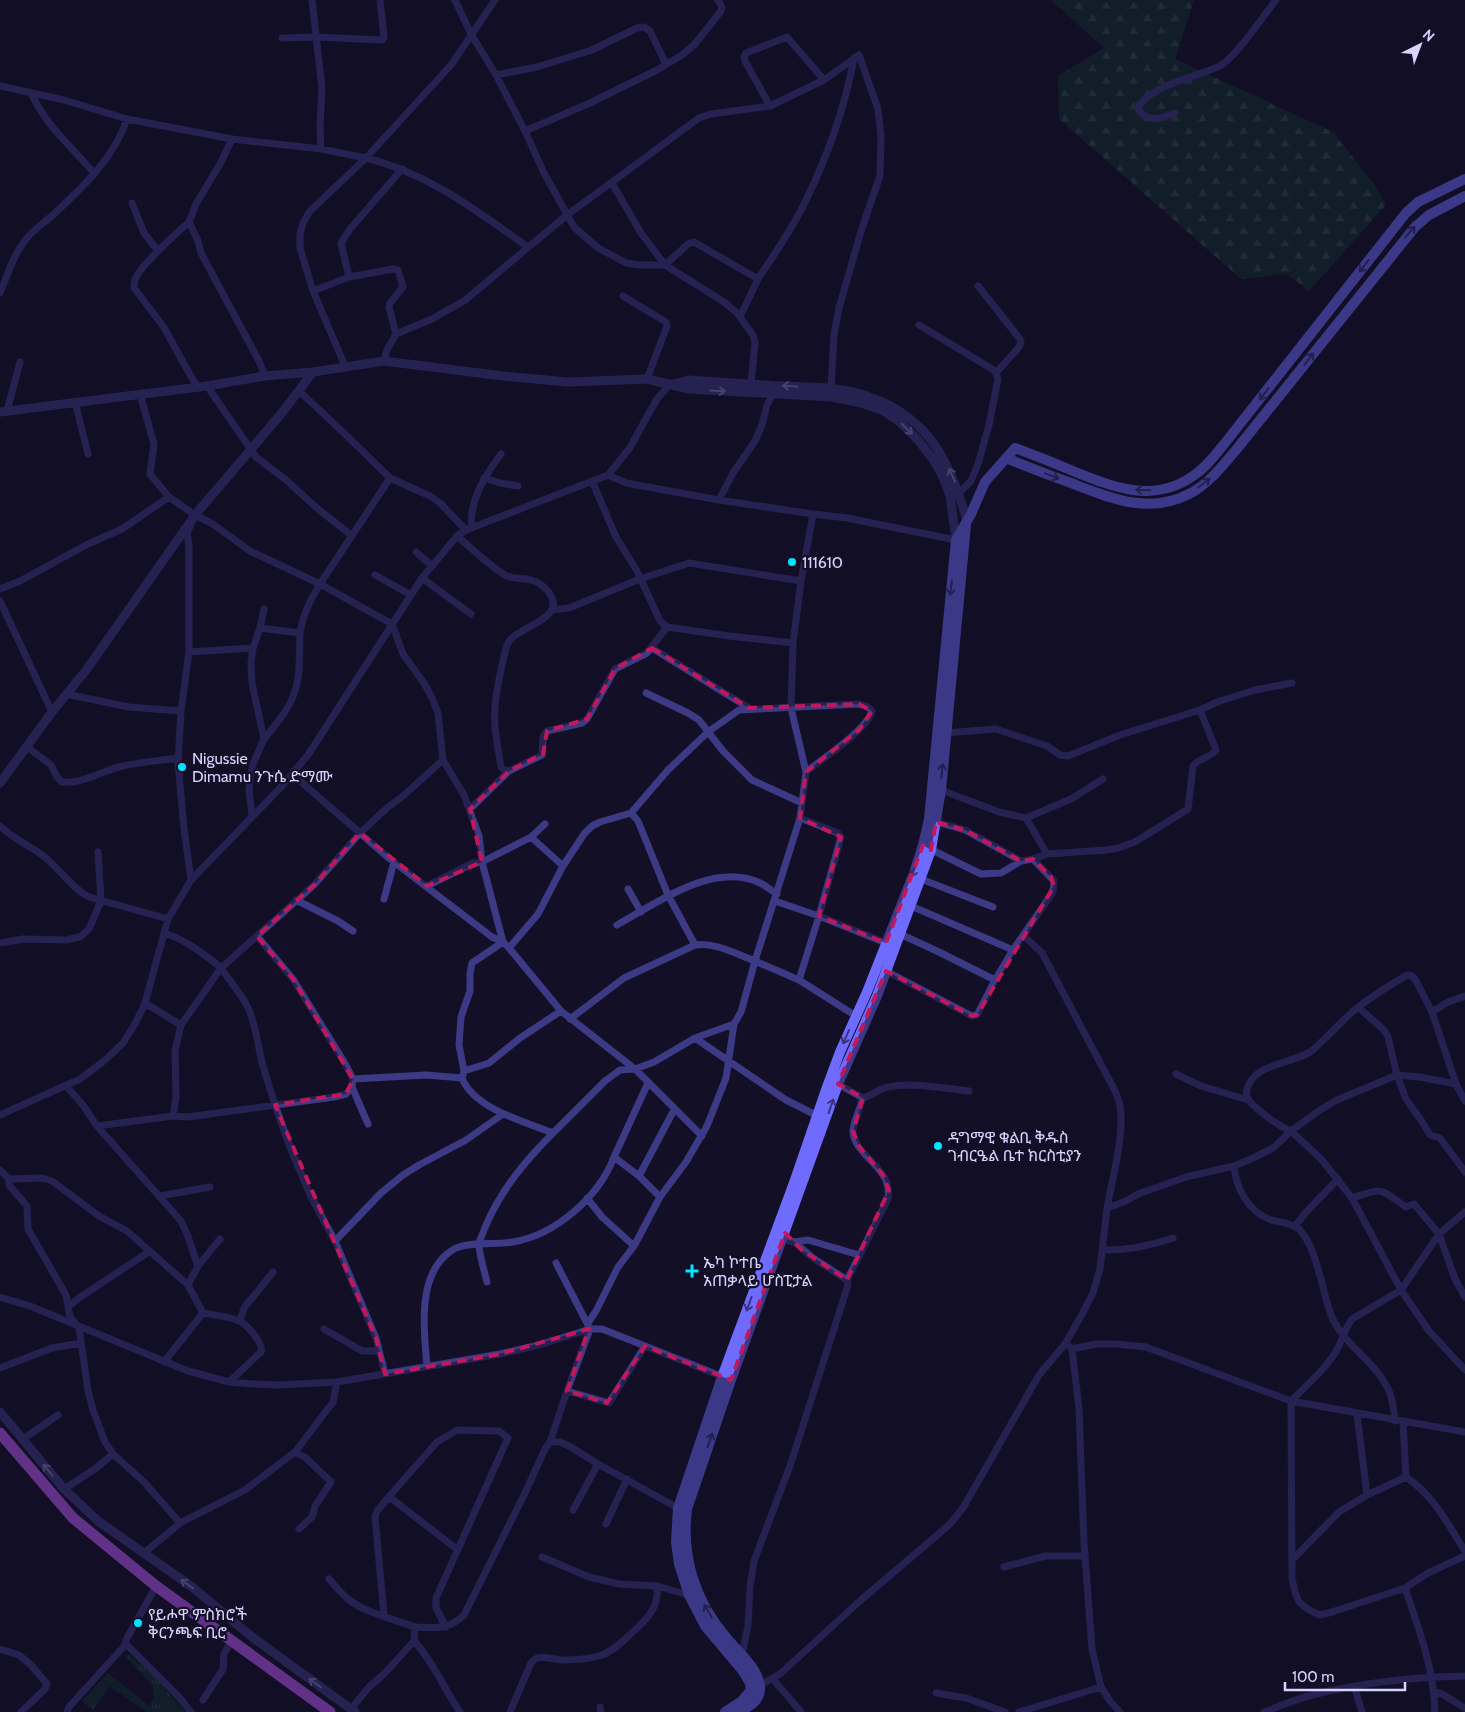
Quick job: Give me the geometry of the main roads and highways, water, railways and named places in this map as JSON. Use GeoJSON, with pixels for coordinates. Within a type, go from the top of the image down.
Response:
{"type":"FeatureCollection","features":[{"type":"Feature","properties":{"kind":"main road"},"geometry":{"type":"LineString","coordinates":[[740,1712],[757,1700],[760,1693],[705,1626],[689,1595],[679,1564],[676,1542],[678,1508],[778,1238],[838,1084],[886,971],[921,879],[927,848],[956,540],[985,482],[1015,448],[1119,488],[1153,491],[1182,483],[1195,475],[1208,464],[1225,443],[1406,214],[1418,202],[1465,179]]}},
{"type":"Feature","properties":{"kind":"main road"},"geometry":{"type":"LineString","coordinates":[[1006,458],[1114,500],[1135,504],[1154,504],[1189,494],[1205,484],[1232,456],[1415,227],[1428,215],[1465,196]]}},
{"type":"Feature","properties":{"kind":"main road"},"geometry":{"type":"LineString","coordinates":[[778,1238],[840,1052],[927,848],[936,822],[967,521]]}},
{"type":"Feature","properties":{"kind":"main road"},"geometry":{"type":"LineString","coordinates":[[725,1712],[756,1688],[758,1678],[750,1664],[726,1638],[705,1607],[688,1562],[685,1527],[687,1509],[726,1378]]}},
{"type":"Feature","properties":{"kind":"main road"},"geometry":{"type":"LineString","coordinates":[[3,1441],[73,1518],[156,1586],[330,1712]]}},
{"type":"Feature","properties":{"kind":"place","name":"111610"},"geometry":{"type":"Point","coordinates":[792,562]}},
{"type":"Feature","properties":{"kind":"place","name":"Nigussie Dimamu ንጉሴ ድማሙ"},"geometry":{"type":"Point","coordinates":[182,767]}},
{"type":"Feature","properties":{"kind":"place","name":"ዳግማዊ ቁልቢ ቅዱስ ገብርዔል ቤተ ክርስቲያን"},"geometry":{"type":"Point","coordinates":[938,1146]}},
{"type":"Feature","properties":{"kind":"place","name":"ኤካ ኮተቤ አጠቃላይ ሆስፒታል"},"geometry":{"type":"Point","coordinates":[692,1271]}},
{"type":"Feature","properties":{"kind":"place","name":"የይሖዋ ምስክሮች ቅርንጫፍ ቢሮ"},"geometry":{"type":"Point","coordinates":[138,1623]}}]}
